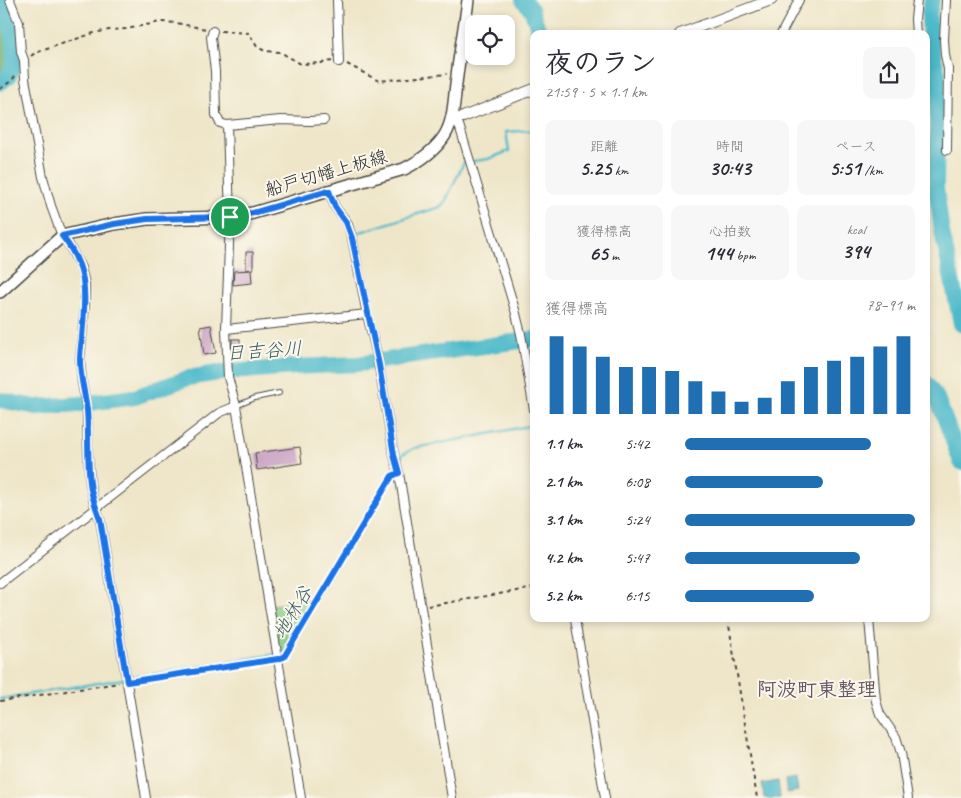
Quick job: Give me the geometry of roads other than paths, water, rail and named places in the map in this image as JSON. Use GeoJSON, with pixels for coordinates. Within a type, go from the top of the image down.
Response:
{"type":"FeatureCollection","features":[{"type":"Feature","properties":{"kind":"main road","name":"船戸切幡上板線"},"geometry":{"type":"LineString","coordinates":[[0,292],[62,236],[114,224],[147,219],[230,217],[253,213],[404,169],[420,161],[444,136],[452,120],[468,0]]}},
{"type":"Feature","properties":{"kind":"street"},"geometry":{"type":"LineString","coordinates":[[10,0],[19,23],[25,79],[43,177],[62,236],[81,268],[84,284],[85,304],[80,360],[87,411],[90,483],[100,519],[146,798]]}},
{"type":"Feature","properties":{"kind":"street"},"geometry":{"type":"LineString","coordinates":[[337,0],[339,62]]}},
{"type":"Feature","properties":{"kind":"street"},"geometry":{"type":"LineString","coordinates":[[691,30],[771,0]]}},
{"type":"Feature","properties":{"kind":"street"},"geometry":{"type":"LineString","coordinates":[[783,30],[799,0]]}},
{"type":"Feature","properties":{"kind":"street"},"geometry":{"type":"LineString","coordinates":[[916,30],[917,0]]}},
{"type":"Feature","properties":{"kind":"street"},"geometry":{"type":"LineString","coordinates":[[946,0],[944,40],[948,69],[947,150]]}},
{"type":"Feature","properties":{"kind":"street"},"geometry":{"type":"LineString","coordinates":[[213,31],[211,37],[215,70],[216,115],[220,123],[227,125],[281,120],[310,122],[324,120]]}},
{"type":"Feature","properties":{"kind":"street"},"geometry":{"type":"LineString","coordinates":[[452,120],[530,91]]}},
{"type":"Feature","properties":{"kind":"street"},"geometry":{"type":"LineString","coordinates":[[452,120],[459,125],[515,310],[530,388]]}},
{"type":"Feature","properties":{"kind":"street"},"geometry":{"type":"LineString","coordinates":[[227,125],[230,217],[226,329],[227,368],[236,406],[301,798]]}},
{"type":"Feature","properties":{"kind":"street"},"geometry":{"type":"LineString","coordinates":[[329,191],[335,207],[346,222],[352,238],[377,355],[452,798]]}},
{"type":"Feature","properties":{"kind":"street"},"geometry":{"type":"LineString","coordinates":[[226,329],[367,314]]}},
{"type":"Feature","properties":{"kind":"street"},"geometry":{"type":"LineString","coordinates":[[0,583],[219,413],[236,406]]}},
{"type":"Feature","properties":{"kind":"street"},"geometry":{"type":"LineString","coordinates":[[576,622],[605,798]]}},
{"type":"Feature","properties":{"kind":"street"},"geometry":{"type":"LineString","coordinates":[[869,622],[876,701],[880,714],[896,737],[908,798]]}},
{"type":"Feature","properties":{"kind":"lane"},"geometry":{"type":"LineString","coordinates":[[236,406],[255,398],[279,392]]}},
{"type":"Feature","properties":{"kind":"water"},"geometry":{"type":"Polygon","coordinates":[[[796,778],[798,791],[787,793],[785,780],[796,778]]]}},
{"type":"Feature","properties":{"kind":"water"},"geometry":{"type":"Polygon","coordinates":[[[778,781],[780,798],[764,798],[762,784],[778,781]]]}},
{"type":"Feature","properties":{"kind":"waterway","name":"日吉谷川"},"geometry":{"type":"LineString","coordinates":[[0,83],[9,76],[15,61],[14,37],[2,0]]}},
{"type":"Feature","properties":{"kind":"waterway"},"geometry":{"type":"LineString","coordinates":[[523,0],[531,9],[539,30]]}},
{"type":"Feature","properties":{"kind":"waterway"},"geometry":{"type":"LineString","coordinates":[[930,30],[929,14],[932,0]]}},
{"type":"Feature","properties":{"kind":"waterway"},"geometry":{"type":"LineString","coordinates":[[930,41],[938,75],[936,188],[942,232],[961,324]]}},
{"type":"Feature","properties":{"kind":"waterway"},"geometry":{"type":"LineString","coordinates":[[474,161],[488,159],[509,151],[506,132],[530,130]]}},
{"type":"Feature","properties":{"kind":"waterway"},"geometry":{"type":"LineString","coordinates":[[354,234],[440,207],[445,202],[464,162],[467,162]]}},
{"type":"Feature","properties":{"kind":"waterway","name":"日吉谷川"},"geometry":{"type":"LineString","coordinates":[[0,400],[36,407],[80,404],[135,397],[188,378],[218,373],[358,364],[530,340]]}},
{"type":"Feature","properties":{"kind":"waterway","name":"日吉谷川"},"geometry":{"type":"LineString","coordinates":[[381,356],[382,360]]}},
{"type":"Feature","properties":{"kind":"waterway","name":"日吉谷川"},"geometry":{"type":"LineString","coordinates":[[930,388],[937,398],[961,462]]}},
{"type":"Feature","properties":{"kind":"waterway","name":"地林谷"},"geometry":{"type":"LineString","coordinates":[[398,461],[403,454],[415,448],[530,426]]}},
{"type":"Feature","properties":{"kind":"waterway","name":"地林谷"},"geometry":{"type":"LineString","coordinates":[[0,699],[283,653],[395,466]]}},
{"type":"Feature","properties":{"kind":"district","name":"阿波町東整理"},"geometry":{"type":"Point","coordinates":[817,689]}}]}
